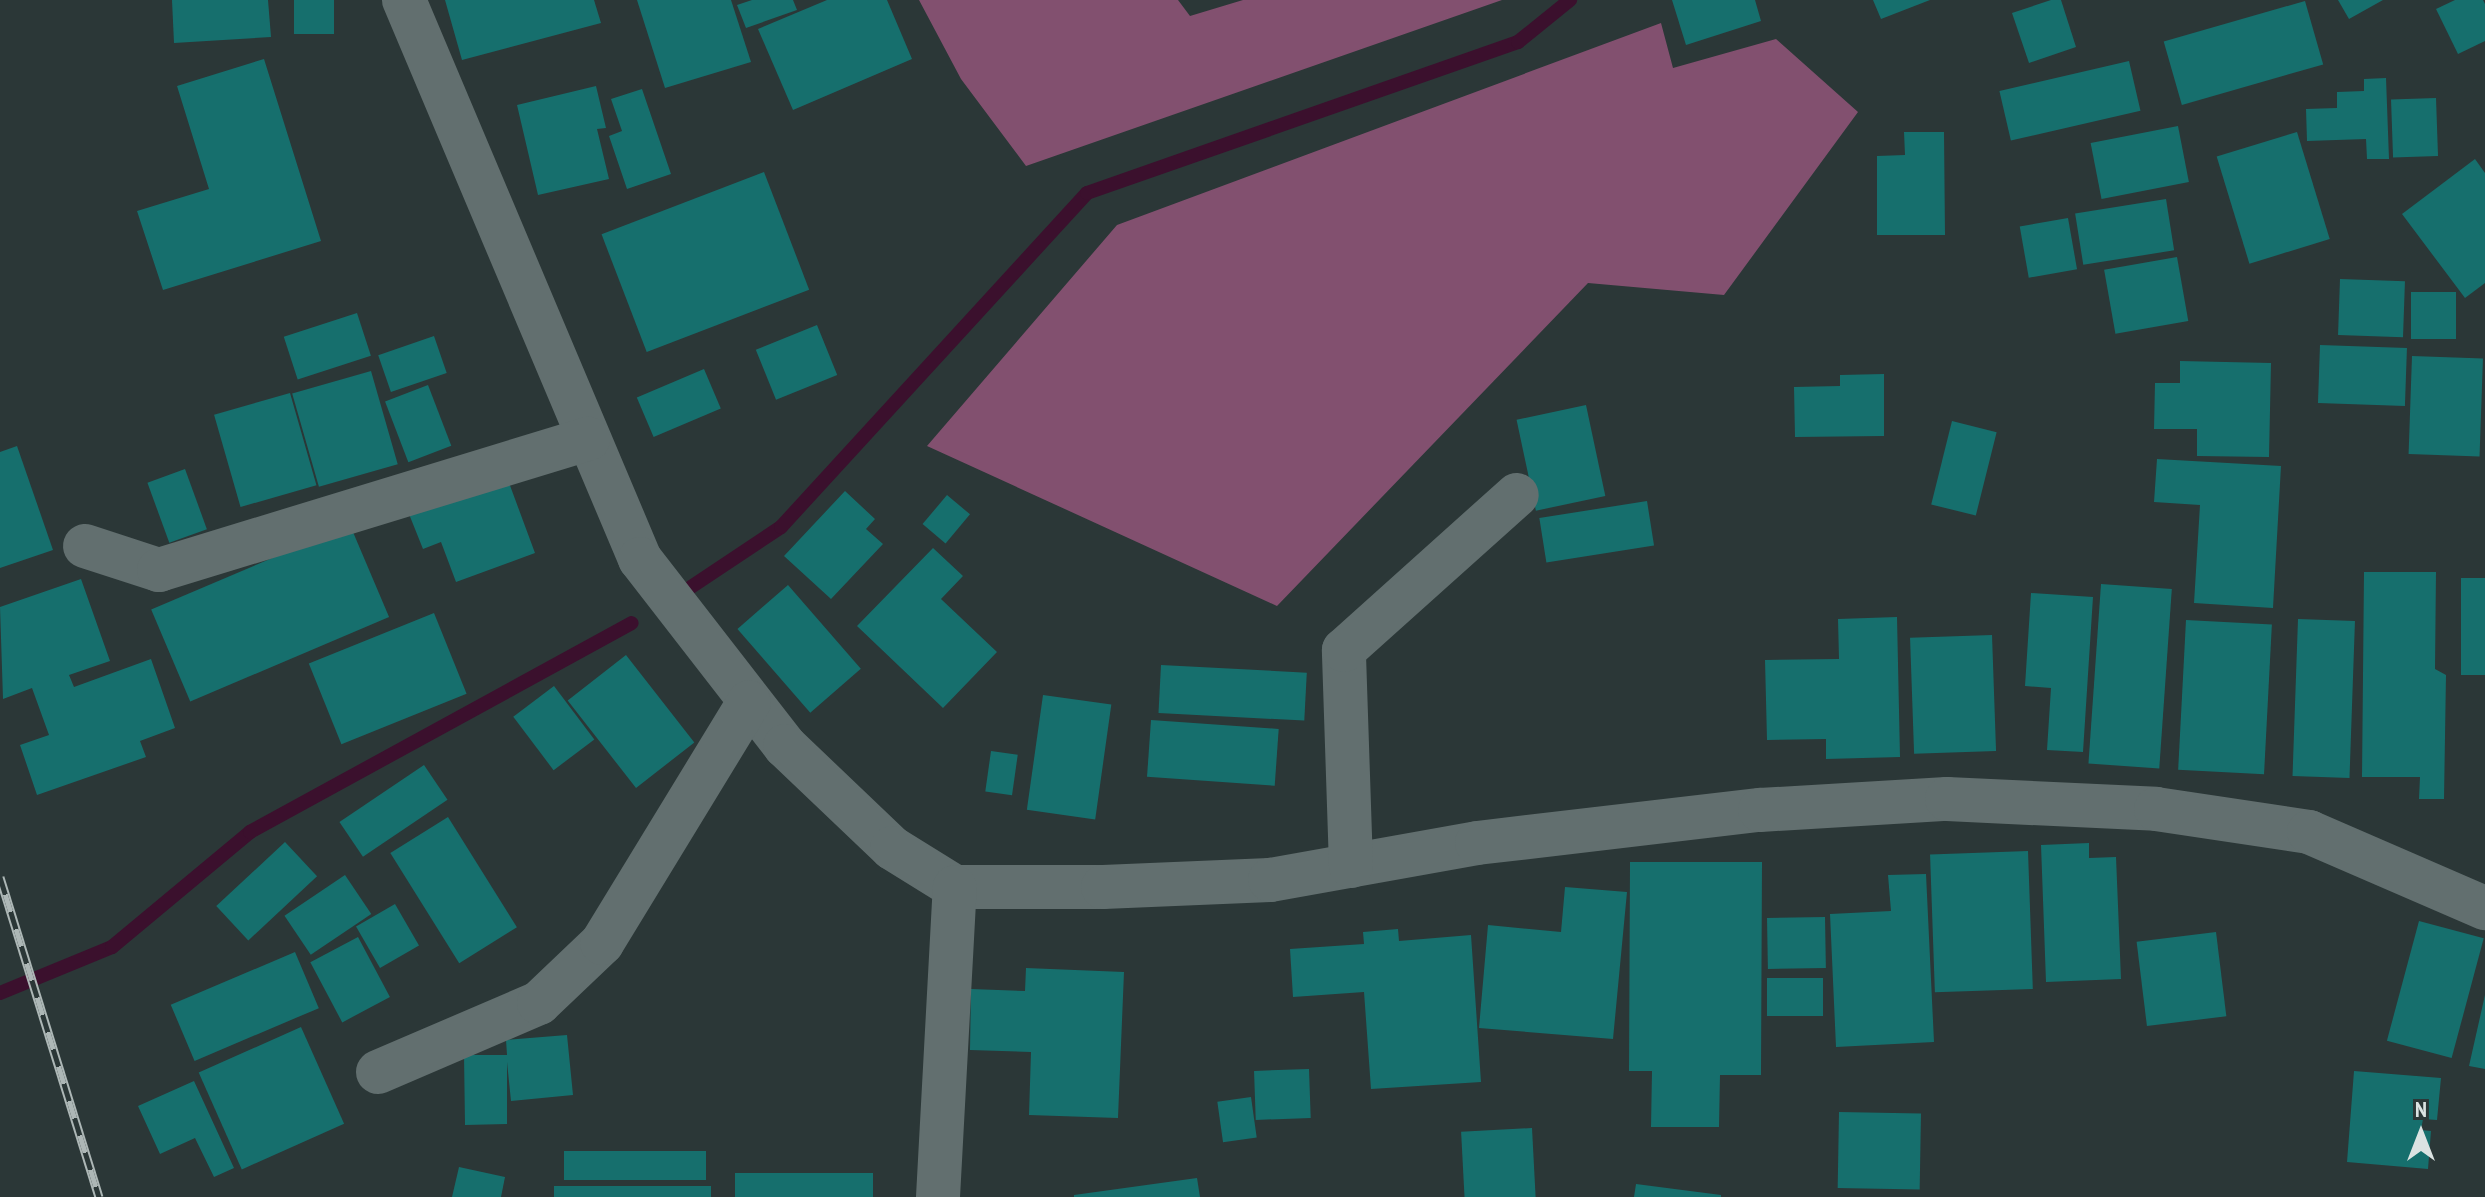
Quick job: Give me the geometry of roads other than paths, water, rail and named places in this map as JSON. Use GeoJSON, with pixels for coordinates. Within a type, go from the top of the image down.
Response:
{"type":"FeatureCollection","features":[{"type":"Feature","properties":{"kind":"street"},"geometry":{"type":"LineString","coordinates":[[404,0],[640,559],[785,746],[892,848],[955,887],[1103,887],[1270,880],[1477,843],[1760,810],[1947,799],[2156,809],[2309,832],[2485,908]]}},
{"type":"Feature","properties":{"kind":"street"},"geometry":{"type":"LineString","coordinates":[[85,546],[159,570],[588,439]]}},
{"type":"Feature","properties":{"kind":"street"},"geometry":{"type":"LineString","coordinates":[[1351,866],[1344,650],[1517,495]]}},
{"type":"Feature","properties":{"kind":"street"},"geometry":{"type":"LineString","coordinates":[[378,1072],[539,1003],[602,943],[749,702]]}},
{"type":"Feature","properties":{"kind":"street"},"geometry":{"type":"LineString","coordinates":[[938,1197],[955,887]]}},
{"type":"Feature","properties":{"kind":"waterway"},"geometry":{"type":"LineString","coordinates":[[691,587],[781,527],[1087,193],[1518,42],[1570,0]]}},
{"type":"Feature","properties":{"kind":"waterway"},"geometry":{"type":"LineString","coordinates":[[0,993],[112,947],[250,832],[631,623]]}},
{"type":"Feature","properties":{"kind":"railway"},"geometry":{"type":"LineString","coordinates":[[0,877],[99,1197]]}}]}
